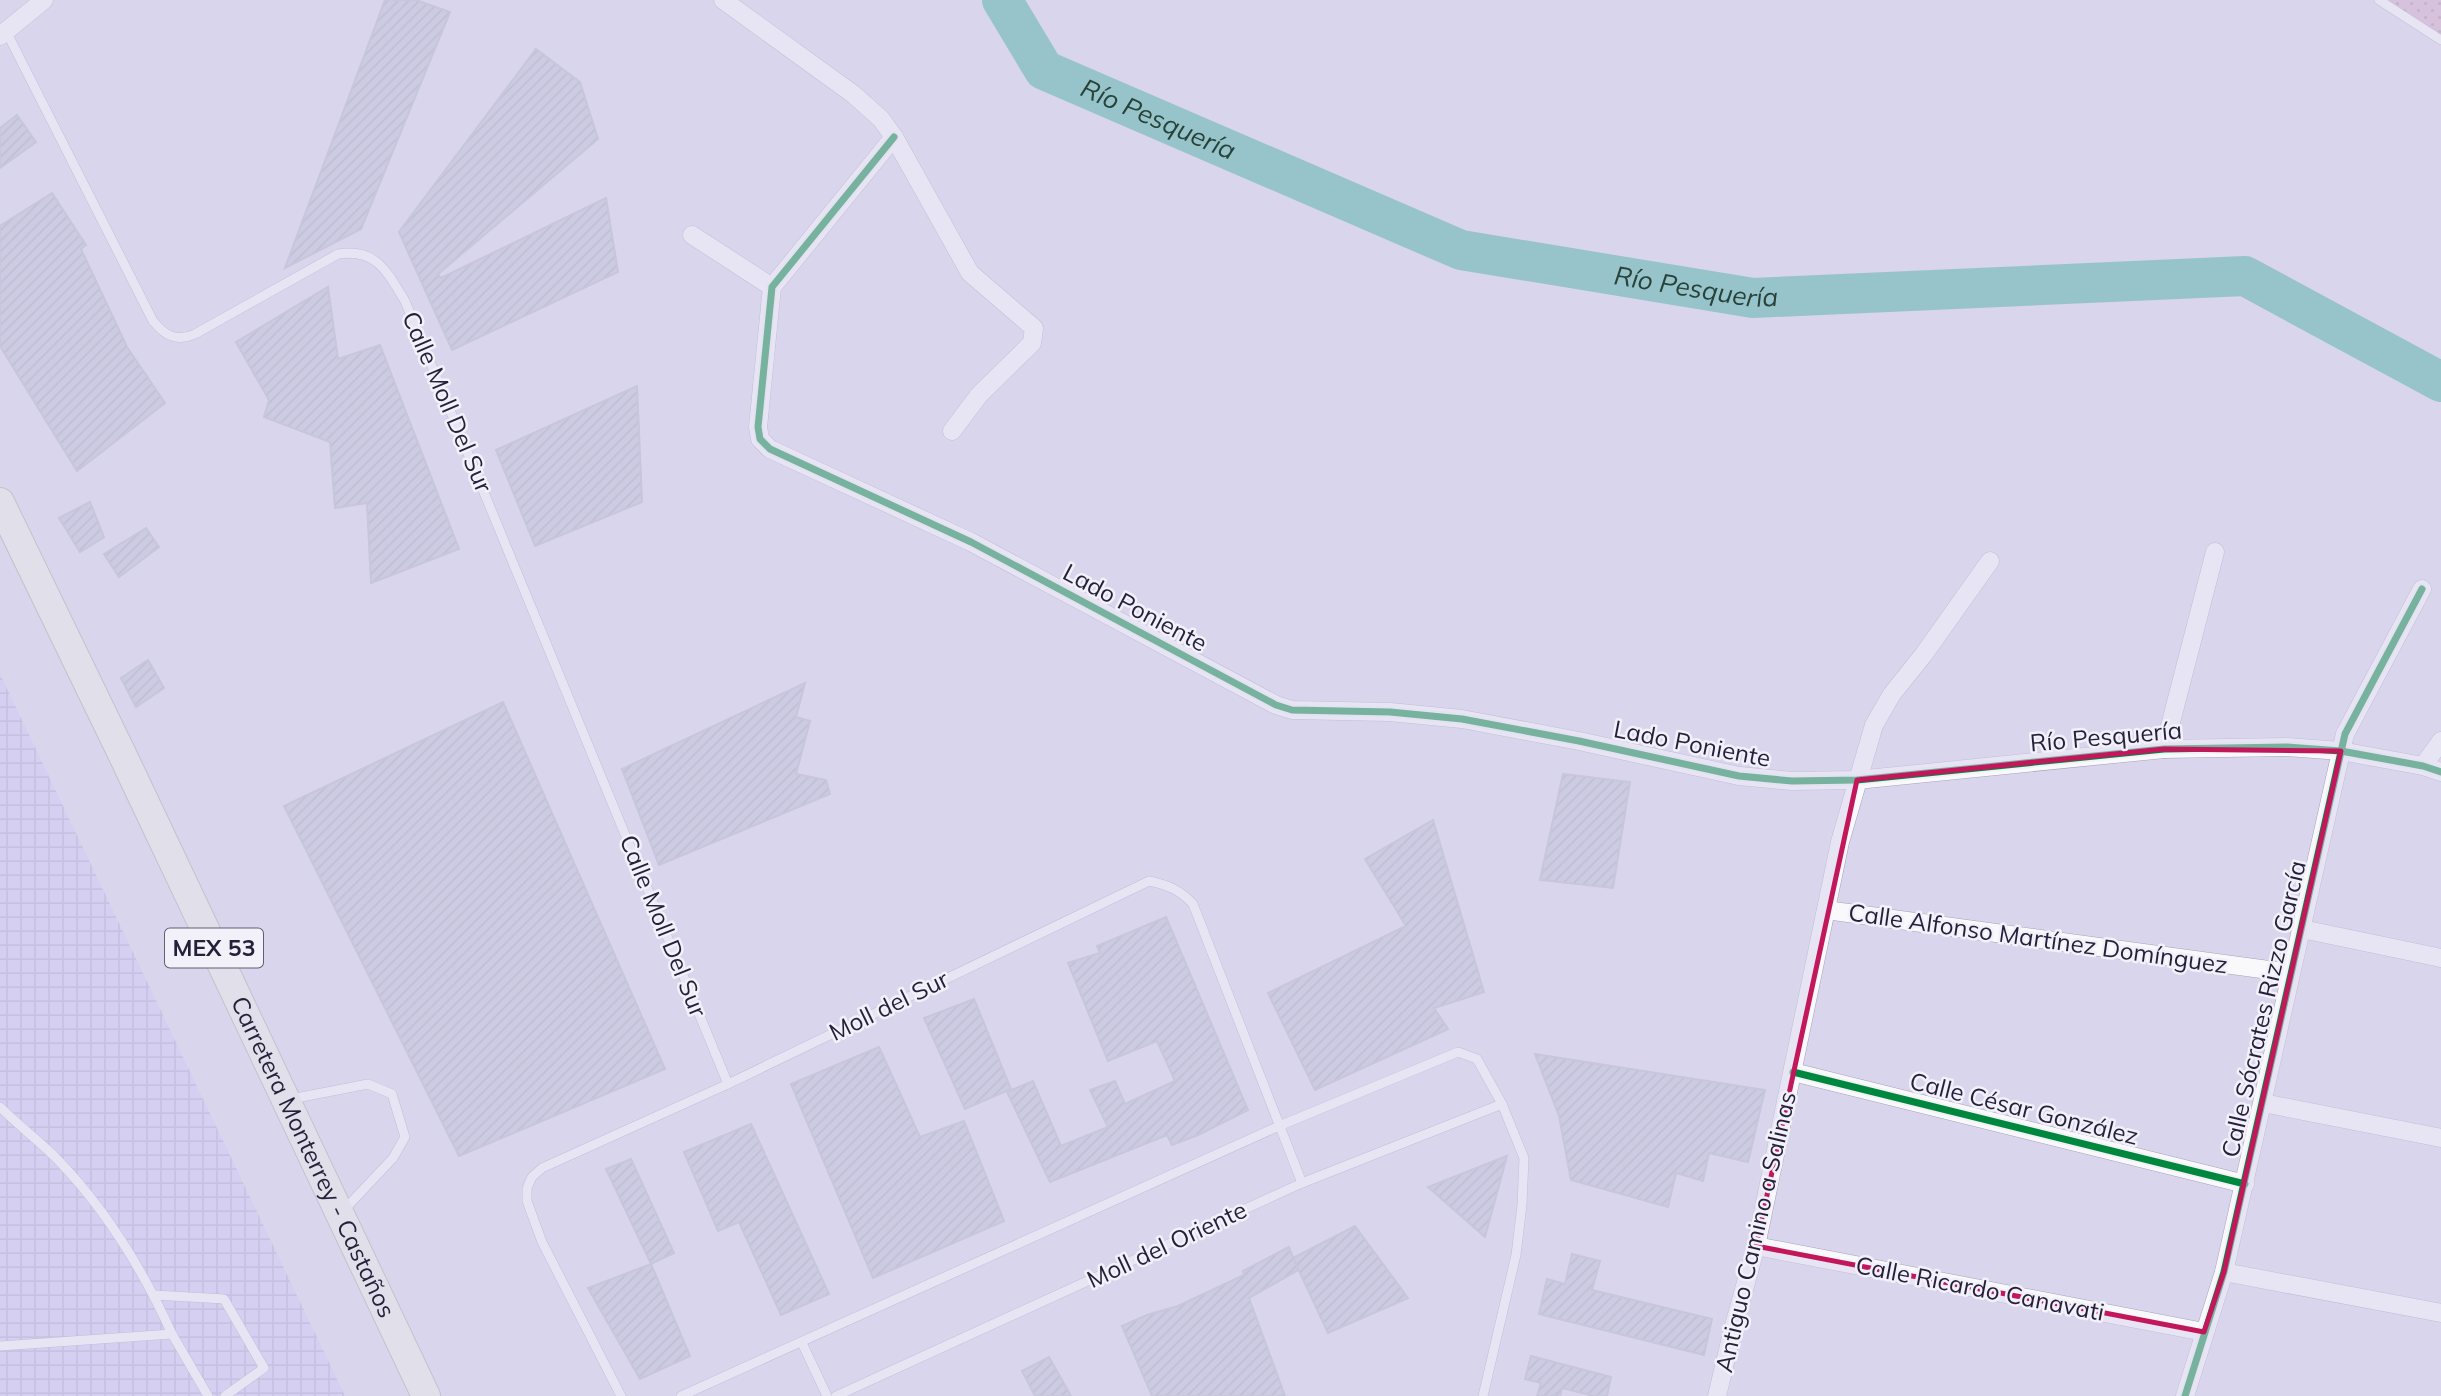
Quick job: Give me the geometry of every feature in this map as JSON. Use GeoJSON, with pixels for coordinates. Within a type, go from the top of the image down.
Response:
{"type":"FeatureCollection","features":[{"type":"Feature","properties":{"kind":"main road","name":"Carretera Monterrey - Castaños"},"geometry":{"type":"LineString","coordinates":[[0,502],[426,1396]]}},
{"type":"Feature","properties":{"kind":"street"},"geometry":{"type":"LineString","coordinates":[[3,34],[44,0]]}},
{"type":"Feature","properties":{"kind":"street"},"geometry":{"type":"LineString","coordinates":[[723,0],[853,94],[881,119],[894,136],[970,274],[1034,328],[1032,343],[979,396],[952,431]]}},
{"type":"Feature","properties":{"kind":"street"},"geometry":{"type":"LineString","coordinates":[[692,235],[772,287],[894,136]]}},
{"type":"Feature","properties":{"kind":"street","name":"Lado Poniente"},"geometry":{"type":"LineString","coordinates":[[772,287],[758,427],[760,439],[765,445],[971,542],[1276,705],[1301,711],[1390,712],[1462,719],[1739,776],[1792,781],[1857,780]]}},
{"type":"Feature","properties":{"kind":"street"},"geometry":{"type":"LineString","coordinates":[[2164,748],[2215,552]]}},
{"type":"Feature","properties":{"kind":"street","name":"Antiguo Camino a Salinas"},"geometry":{"type":"LineString","coordinates":[[1717,1396],[1756,1246],[1840,842],[1874,725],[1892,694],[1990,561]]}},
{"type":"Feature","properties":{"kind":"street","name":"Calle Sócrates Rizzo García"},"geometry":{"type":"LineString","coordinates":[[2185,1396],[2224,1272],[2345,734],[2423,589]]}},
{"type":"Feature","properties":{"kind":"street"},"geometry":{"type":"LineString","coordinates":[[2423,766],[2441,741]]}},
{"type":"Feature","properties":{"kind":"street","name":"Río Pesquería"},"geometry":{"type":"LineString","coordinates":[[1857,780],[2164,748],[2287,747],[2341,751],[2423,766],[2441,772]]}},
{"type":"Feature","properties":{"kind":"street","name":"Calle Alfonso Martínez Domínguez"},"geometry":{"type":"LineString","coordinates":[[1826,910],[2291,974]]}},
{"type":"Feature","properties":{"kind":"street"},"geometry":{"type":"LineString","coordinates":[[2302,929],[2441,958]]}},
{"type":"Feature","properties":{"kind":"street","name":"Calle César González"},"geometry":{"type":"LineString","coordinates":[[1793,1072],[2245,1184]]}},
{"type":"Feature","properties":{"kind":"street"},"geometry":{"type":"LineString","coordinates":[[2263,1103],[2441,1138]]}},
{"type":"Feature","properties":{"kind":"street","name":"Calle Ricardo Canavati"},"geometry":{"type":"LineString","coordinates":[[1756,1246],[2204,1332]]}},
{"type":"Feature","properties":{"kind":"street"},"geometry":{"type":"LineString","coordinates":[[2224,1272],[2441,1313]]}},
{"type":"Feature","properties":{"kind":"lane"},"geometry":{"type":"LineString","coordinates":[[2379,0],[2441,40]]}},
{"type":"Feature","properties":{"kind":"lane","name":"Calle Moll Del Sur"},"geometry":{"type":"LineString","coordinates":[[3,34],[153,321],[168,336],[185,338],[195,334],[338,254],[360,254],[384,267],[410,314],[728,1084]]}},
{"type":"Feature","properties":{"kind":"lane","name":"Moll del Sur"},"geometry":{"type":"LineString","coordinates":[[621,1396],[542,1242],[527,1201],[527,1188],[532,1177],[542,1168],[728,1084],[1149,881],[1166,884],[1182,892],[1193,904],[1302,1184]]}},
{"type":"Feature","properties":{"kind":"lane"},"geometry":{"type":"LineString","coordinates":[[681,1396],[1279,1126],[1458,1052],[1477,1059],[1502,1104],[1524,1158],[1516,1255],[1483,1396]]}},
{"type":"Feature","properties":{"kind":"lane"},"geometry":{"type":"LineString","coordinates":[[286,1100],[368,1084],[392,1094],[405,1137],[393,1158],[340,1213]]}},
{"type":"Feature","properties":{"kind":"lane","name":"Moll del Oriente"},"geometry":{"type":"LineString","coordinates":[[836,1396],[1302,1184],[1502,1104]]}},
{"type":"Feature","properties":{"kind":"lane"},"geometry":{"type":"LineString","coordinates":[[0,1107],[55,1157],[86,1192],[128,1249],[208,1396]]}},
{"type":"Feature","properties":{"kind":"lane"},"geometry":{"type":"LineString","coordinates":[[154,1295],[224,1299],[264,1368],[225,1396]]}},
{"type":"Feature","properties":{"kind":"lane"},"geometry":{"type":"LineString","coordinates":[[0,1346],[172,1334]]}},
{"type":"Feature","properties":{"kind":"lane"},"geometry":{"type":"LineString","coordinates":[[802,1343],[827,1396]]}},
{"type":"Feature","properties":{"kind":"highlighted area"},"geometry":{"type":"Polygon","coordinates":[[[2164,749],[2341,751],[2224,1272],[2204,1332],[1756,1246],[1857,780],[2164,749]]]}},
{"type":"Feature","properties":{"kind":"shaded area"},"geometry":{"type":"Polygon","coordinates":[[[2382,0],[2441,0],[2441,37],[2382,0]]]}},
{"type":"Feature","properties":{"kind":"shaded area"},"geometry":{"type":"Polygon","coordinates":[[[0,674],[345,1396],[0,1396],[0,674]]]}},
{"type":"Feature","properties":{"kind":"building"},"geometry":{"type":"Polygon","coordinates":[[[385,0],[416,0],[450,12],[361,229],[285,268],[385,0]]]}},
{"type":"Feature","properties":{"kind":"building"},"geometry":{"type":"Polygon","coordinates":[[[536,49],[580,82],[598,139],[438,274],[441,278],[606,198],[618,272],[452,350],[399,232],[536,49]]]}},
{"type":"Feature","properties":{"kind":"building"},"geometry":{"type":"Polygon","coordinates":[[[17,115],[36,142],[0,168],[0,128],[17,115]]]}},
{"type":"Feature","properties":{"kind":"building"},"geometry":{"type":"Polygon","coordinates":[[[52,193],[86,245],[81,249],[127,347],[165,403],[77,471],[0,346],[0,226],[52,193]]]}},
{"type":"Feature","properties":{"kind":"building"},"geometry":{"type":"Polygon","coordinates":[[[328,287],[338,359],[380,345],[459,549],[371,583],[367,503],[335,508],[330,442],[264,417],[269,400],[236,342],[328,287]]]}},
{"type":"Feature","properties":{"kind":"building"},"geometry":{"type":"Polygon","coordinates":[[[637,386],[642,502],[535,546],[496,450],[637,386]]]}},
{"type":"Feature","properties":{"kind":"building"},"geometry":{"type":"Polygon","coordinates":[[[90,502],[104,537],[80,552],[59,518],[90,502]]]}},
{"type":"Feature","properties":{"kind":"building"},"geometry":{"type":"Polygon","coordinates":[[[146,528],[159,547],[119,577],[104,554],[146,528]]]}},
{"type":"Feature","properties":{"kind":"building"},"geometry":{"type":"Polygon","coordinates":[[[148,660],[164,688],[136,707],[121,678],[148,660]]]}},
{"type":"Feature","properties":{"kind":"building"},"geometry":{"type":"Polygon","coordinates":[[[805,683],[796,717],[810,721],[796,774],[826,780],[830,794],[659,865],[622,769],[805,683]]]}},
{"type":"Feature","properties":{"kind":"building"},"geometry":{"type":"Polygon","coordinates":[[[503,702],[665,1069],[459,1156],[284,806],[503,702]]]}},
{"type":"Feature","properties":{"kind":"building"},"geometry":{"type":"Polygon","coordinates":[[[1563,774],[1630,782],[1613,888],[1540,880],[1563,774]]]}},
{"type":"Feature","properties":{"kind":"building"},"geometry":{"type":"Polygon","coordinates":[[[1433,820],[1484,992],[1434,1008],[1448,1029],[1315,1090],[1268,993],[1406,926],[1365,859],[1433,820]]]}},
{"type":"Feature","properties":{"kind":"building"},"geometry":{"type":"Polygon","coordinates":[[[1166,917],[1248,1110],[1172,1145],[1167,1135],[1050,1182],[1007,1092],[1033,1081],[1061,1146],[1108,1127],[1090,1090],[1115,1081],[1125,1104],[1175,1081],[1157,1041],[1108,1061],[1068,963],[1100,953],[1097,946],[1166,917]]]}},
{"type":"Feature","properties":{"kind":"building"},"geometry":{"type":"Polygon","coordinates":[[[974,999],[1011,1089],[965,1109],[924,1018],[974,999]]]}},
{"type":"Feature","properties":{"kind":"building"},"geometry":{"type":"Polygon","coordinates":[[[879,1047],[920,1137],[964,1121],[1004,1221],[873,1278],[791,1084],[879,1047]]]}},
{"type":"Feature","properties":{"kind":"building"},"geometry":{"type":"Polygon","coordinates":[[[1535,1054],[1765,1090],[1748,1162],[1709,1153],[1703,1181],[1676,1173],[1668,1207],[1571,1180],[1559,1116],[1535,1054]]]}},
{"type":"Feature","properties":{"kind":"building"},"geometry":{"type":"Polygon","coordinates":[[[751,1124],[829,1294],[781,1315],[739,1222],[718,1231],[684,1152],[751,1124]]]}},
{"type":"Feature","properties":{"kind":"building"},"geometry":{"type":"Polygon","coordinates":[[[1507,1156],[1485,1237],[1428,1187],[1507,1156]]]}},
{"type":"Feature","properties":{"kind":"building"},"geometry":{"type":"Polygon","coordinates":[[[631,1159],[674,1253],[651,1264],[606,1169],[631,1159]]]}},
{"type":"Feature","properties":{"kind":"building"},"geometry":{"type":"Polygon","coordinates":[[[1355,1226],[1408,1298],[1328,1333],[1293,1258],[1355,1226]]]}},
{"type":"Feature","properties":{"kind":"building"},"geometry":{"type":"Polygon","coordinates":[[[1289,1247],[1298,1270],[1249,1298],[1285,1396],[1152,1396],[1122,1326],[1178,1306],[1244,1275],[1243,1271],[1289,1247]]]}},
{"type":"Feature","properties":{"kind":"building"},"geometry":{"type":"Polygon","coordinates":[[[1572,1254],[1600,1261],[1592,1290],[1712,1319],[1704,1355],[1539,1314],[1547,1279],[1565,1284],[1572,1254]]]}},
{"type":"Feature","properties":{"kind":"building"},"geometry":{"type":"Polygon","coordinates":[[[651,1264],[690,1356],[640,1379],[588,1288],[651,1264]]]}},
{"type":"Feature","properties":{"kind":"building"},"geometry":{"type":"Polygon","coordinates":[[[1531,1356],[1611,1377],[1607,1396],[1594,1396],[1562,1388],[1560,1396],[1537,1396],[1541,1383],[1525,1379],[1531,1356]]]}},
{"type":"Feature","properties":{"kind":"building"},"geometry":{"type":"Polygon","coordinates":[[[1049,1357],[1071,1396],[1035,1396],[1022,1371],[1049,1357]]]}},
{"type":"Feature","properties":{"kind":"waterway","name":"Río Pesquería"},"geometry":{"type":"LineString","coordinates":[[1002,0],[1044,70],[1461,250],[1753,298],[2245,276],[2441,382]]}},
{"type":"Feature","properties":{"kind":"cycle path"},"geometry":{"type":"LineString","coordinates":[[894,137],[772,287],[758,427],[760,439],[770,449],[971,542],[1276,705],[1292,710],[1390,712],[1462,719],[1739,776],[1792,781],[1857,780],[2164,749],[2287,747],[2341,751],[2423,766],[2441,772]]}},
{"type":"Feature","properties":{"kind":"cycle path"},"geometry":{"type":"LineString","coordinates":[[2185,1396],[2224,1272],[2345,734],[2422,589]]}},
{"type":"Feature","properties":{"kind":"cycle path"},"geometry":{"type":"LineString","coordinates":[[1793,1072],[2245,1184]]}}]}
